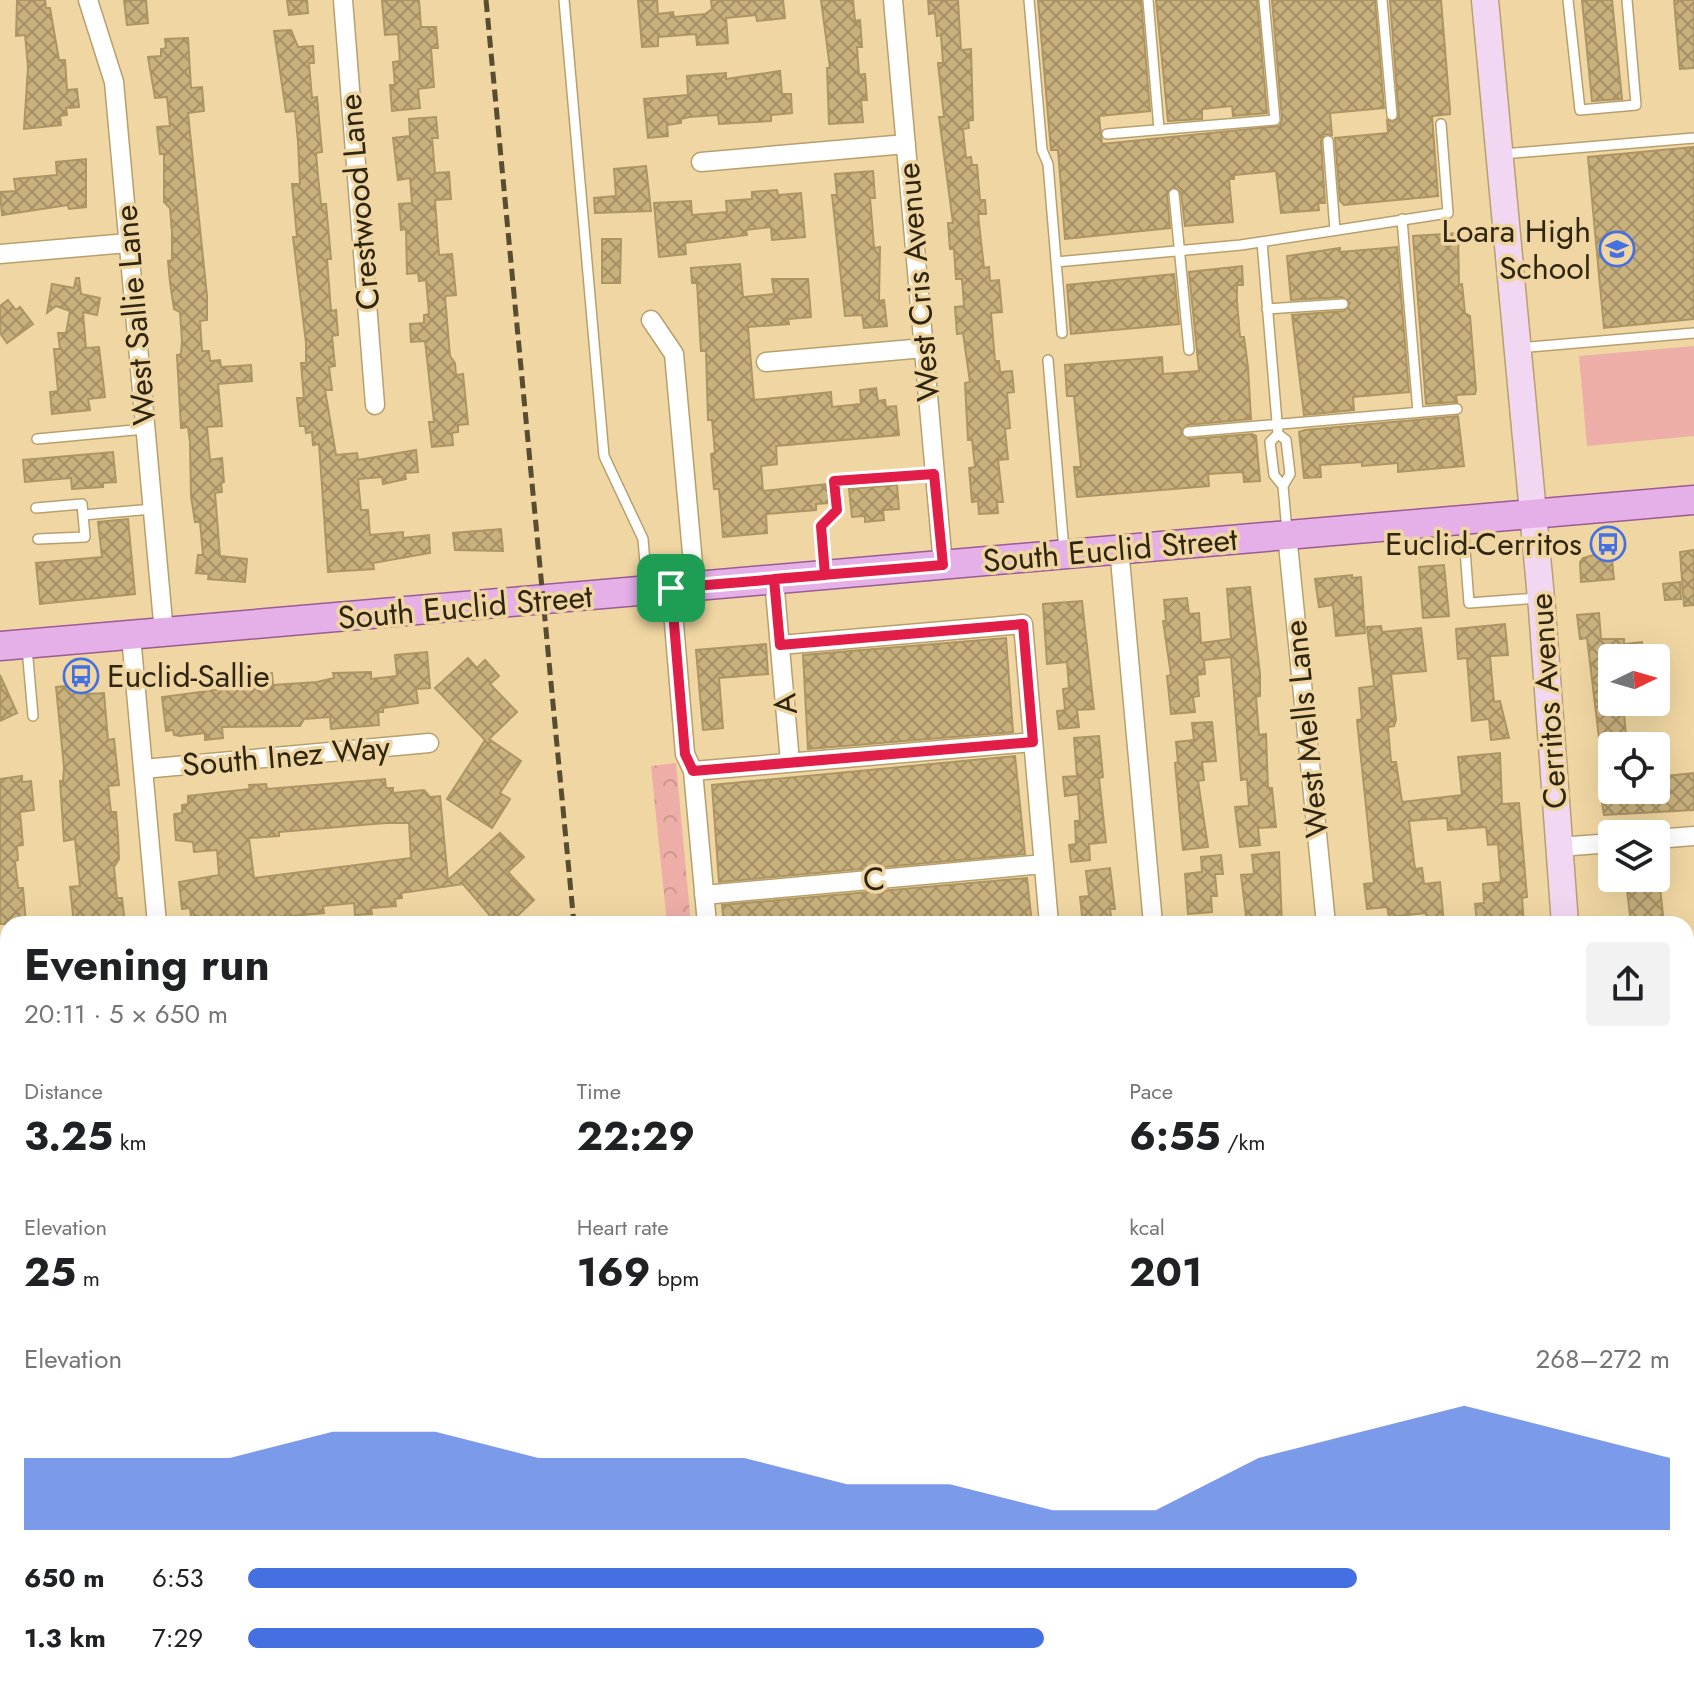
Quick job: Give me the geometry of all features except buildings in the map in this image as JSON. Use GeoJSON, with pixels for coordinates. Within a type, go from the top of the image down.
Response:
{"type":"FeatureCollection","features":[{"type":"Feature","properties":{"kind":"main road","name":"South Euclid Street"},"geometry":{"type":"LineString","coordinates":[[14,645],[1694,500]]}},
{"type":"Feature","properties":{"kind":"street","name":"West Sallie Lane"},"geometry":{"type":"LineString","coordinates":[[88,0],[114,82],[164,633]]}},
{"type":"Feature","properties":{"kind":"street","name":"Crestwood Lane"},"geometry":{"type":"LineString","coordinates":[[343,0],[375,405]]}},
{"type":"Feature","properties":{"kind":"street","name":"West Cris Avenue"},"geometry":{"type":"LineString","coordinates":[[893,0],[943,565]]}},
{"type":"Feature","properties":{"kind":"street","name":"Cerritos Avenue"},"geometry":{"type":"LineString","coordinates":[[1485,0],[1534,513],[1564,916]]}},
{"type":"Feature","properties":{"kind":"street"},"geometry":{"type":"LineString","coordinates":[[701,162],[906,144]]}},
{"type":"Feature","properties":{"kind":"street"},"geometry":{"type":"LineString","coordinates":[[0,254],[128,243]]}},
{"type":"Feature","properties":{"kind":"street"},"geometry":{"type":"LineString","coordinates":[[651,320],[674,354],[671,588],[685,754],[693,771],[706,916]]}},
{"type":"Feature","properties":{"kind":"street"},"geometry":{"type":"LineString","coordinates":[[766,362],[924,348]]}},
{"type":"Feature","properties":{"kind":"street","name":"West Mells Lane"},"geometry":{"type":"LineString","coordinates":[[1287,534],[1325,916]]}},
{"type":"Feature","properties":{"kind":"street"},"geometry":{"type":"LineString","coordinates":[[1119,548],[1152,916]]}},
{"type":"Feature","properties":{"kind":"street","name":"A"},"geometry":{"type":"LineString","coordinates":[[774,579],[790,762]]}},
{"type":"Feature","properties":{"kind":"street"},"geometry":{"type":"LineString","coordinates":[[780,645],[1023,624],[1048,916]]}},
{"type":"Feature","properties":{"kind":"street"},"geometry":{"type":"LineString","coordinates":[[131,636],[156,916]]}},
{"type":"Feature","properties":{"kind":"street"},"geometry":{"type":"LineString","coordinates":[[693,771],[1033,742]]}},
{"type":"Feature","properties":{"kind":"street","name":"South Inez Way"},"geometry":{"type":"LineString","coordinates":[[143,769],[429,743]]}},
{"type":"Feature","properties":{"kind":"street"},"geometry":{"type":"LineString","coordinates":[[1670,838],[1694,836]]}},
{"type":"Feature","properties":{"kind":"street"},"geometry":{"type":"LineString","coordinates":[[1559,847],[1598,844]]}},
{"type":"Feature","properties":{"kind":"street","name":"C"},"geometry":{"type":"LineString","coordinates":[[704,895],[1044,864]]}},
{"type":"Feature","properties":{"kind":"lane"},"geometry":{"type":"LineString","coordinates":[[564,0],[604,456],[643,539],[671,588]]}},
{"type":"Feature","properties":{"kind":"lane"},"geometry":{"type":"LineString","coordinates":[[1029,0],[1062,333]]}},
{"type":"Feature","properties":{"kind":"lane"},"geometry":{"type":"LineString","coordinates":[[1148,0],[1159,129]]}},
{"type":"Feature","properties":{"kind":"lane"},"geometry":{"type":"LineString","coordinates":[[1107,134],[1275,120],[1264,0]]}},
{"type":"Feature","properties":{"kind":"lane"},"geometry":{"type":"LineString","coordinates":[[1382,0],[1392,115]]}},
{"type":"Feature","properties":{"kind":"lane"},"geometry":{"type":"LineString","coordinates":[[1568,0],[1580,110],[1636,105],[1627,0]]}},
{"type":"Feature","properties":{"kind":"lane"},"geometry":{"type":"LineString","coordinates":[[1056,262],[1262,242],[1449,212],[1441,124]]}},
{"type":"Feature","properties":{"kind":"lane"},"geometry":{"type":"LineString","coordinates":[[1500,154],[1694,138]]}},
{"type":"Feature","properties":{"kind":"lane"},"geometry":{"type":"LineString","coordinates":[[1328,141],[1335,230]]}},
{"type":"Feature","properties":{"kind":"lane"},"geometry":{"type":"LineString","coordinates":[[1174,194],[1189,350]]}},
{"type":"Feature","properties":{"kind":"lane"},"geometry":{"type":"LineString","coordinates":[[1402,219],[1418,412]]}},
{"type":"Feature","properties":{"kind":"lane"},"geometry":{"type":"LineString","coordinates":[[1262,242],[1278,429],[1286,440],[1290,474],[1283,486]]}},
{"type":"Feature","properties":{"kind":"lane"},"geometry":{"type":"LineString","coordinates":[[1267,309],[1343,304]]}},
{"type":"Feature","properties":{"kind":"lane"},"geometry":{"type":"LineString","coordinates":[[1518,348],[1694,333]]}},
{"type":"Feature","properties":{"kind":"lane"},"geometry":{"type":"LineString","coordinates":[[1048,360],[1065,553]]}},
{"type":"Feature","properties":{"kind":"lane"},"geometry":{"type":"LineString","coordinates":[[1188,432],[1278,429],[1457,409]]}},
{"type":"Feature","properties":{"kind":"lane"},"geometry":{"type":"LineString","coordinates":[[37,439],[145,429]]}},
{"type":"Feature","properties":{"kind":"lane"},"geometry":{"type":"LineString","coordinates":[[1278,429],[1270,442],[1274,475],[1283,486],[1287,534]]}},
{"type":"Feature","properties":{"kind":"lane"},"geometry":{"type":"LineString","coordinates":[[825,575],[821,526],[837,510],[834,481],[934,474]]}},
{"type":"Feature","properties":{"kind":"lane"},"geometry":{"type":"LineString","coordinates":[[36,508],[82,504],[85,537],[38,539]]}},
{"type":"Feature","properties":{"kind":"lane"},"geometry":{"type":"LineString","coordinates":[[83,515],[153,509]]}},
{"type":"Feature","properties":{"kind":"lane"},"geometry":{"type":"LineString","coordinates":[[1462,520],[1469,603],[1541,597]]}},
{"type":"Feature","properties":{"kind":"lane"},"geometry":{"type":"LineString","coordinates":[[14,645],[33,716]]}},
{"type":"Feature","properties":{"kind":"green space"},"geometry":{"type":"Polygon","coordinates":[[[1694,346],[1694,436],[1587,446],[1579,356],[1694,346]]]}},
{"type":"Feature","properties":{"kind":"green space"},"geometry":{"type":"Polygon","coordinates":[[[676,763],[690,916],[666,916],[651,766],[676,763]]]}},
{"type":"Feature","properties":{"kind":"railway"},"geometry":{"type":"LineString","coordinates":[[486,0],[573,916]]}},
{"type":"Feature","properties":{"kind":"place","name":"Loara High School"},"geometry":{"type":"Point","coordinates":[1617,249]}},
{"type":"Feature","properties":{"kind":"place","name":"Euclid-Cerritos"},"geometry":{"type":"Point","coordinates":[1608,544]}},
{"type":"Feature","properties":{"kind":"place","name":"Euclid-Sallie"},"geometry":{"type":"Point","coordinates":[81,676]}},
{"type":"Feature","properties":{"kind":"route"},"geometry":{"type":"LineString","coordinates":[[671,588],[685,754],[693,771],[1033,742],[1023,624],[780,645],[774,579],[943,565],[934,474],[834,481],[837,510],[821,526],[825,575],[671,588]]}}]}
